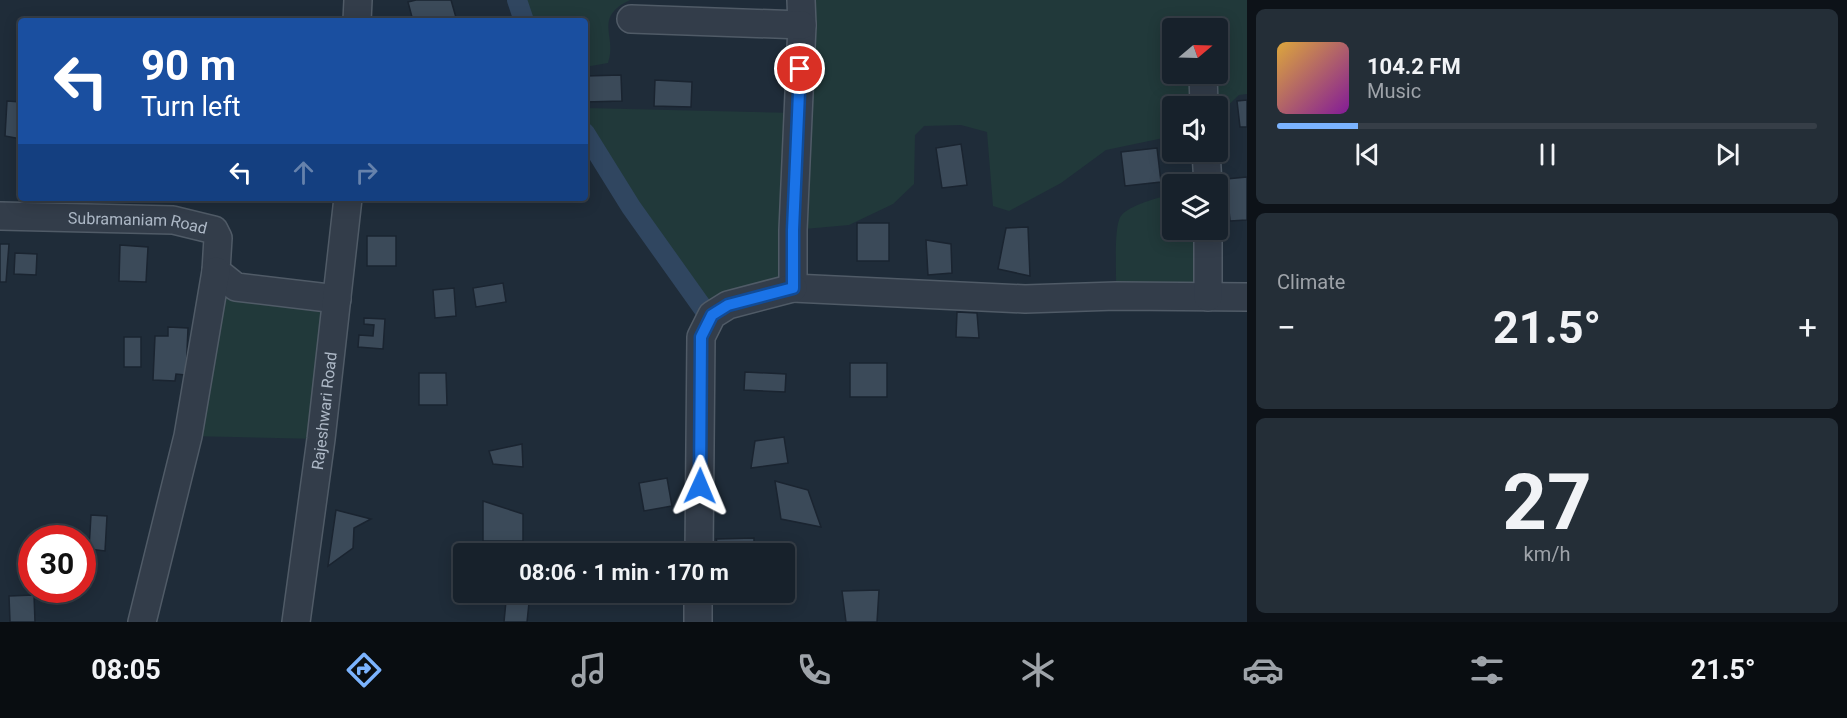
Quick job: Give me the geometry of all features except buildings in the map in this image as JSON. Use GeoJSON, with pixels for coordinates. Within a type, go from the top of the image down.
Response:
{"type":"FeatureCollection","features":[{"type":"Feature","properties":{"kind":"street"},"geometry":{"type":"LineString","coordinates":[[357,18],[358,0]]}},
{"type":"Feature","properties":{"kind":"street"},"geometry":{"type":"LineString","coordinates":[[631,19],[802,13],[793,230],[793,288]]}},
{"type":"Feature","properties":{"kind":"street","name":"Rajeshwari Road"},"geometry":{"type":"LineString","coordinates":[[296,622],[321,439],[348,201]]}},
{"type":"Feature","properties":{"kind":"street","name":"Subramaniam Road"},"geometry":{"type":"LineString","coordinates":[[0,216],[173,220],[214,230],[218,238],[216,270]]}},
{"type":"Feature","properties":{"kind":"street"},"geometry":{"type":"LineString","coordinates":[[1208,240],[1208,297]]}},
{"type":"Feature","properties":{"kind":"street"},"geometry":{"type":"LineString","coordinates":[[216,270],[236,287],[336,299]]}},
{"type":"Feature","properties":{"kind":"street"},"geometry":{"type":"LineString","coordinates":[[142,622],[188,436],[216,270]]}},
{"type":"Feature","properties":{"kind":"street"},"geometry":{"type":"LineString","coordinates":[[699,543],[701,337],[712,315],[728,305],[793,288],[1025,299],[1116,296],[1247,297]]}},
{"type":"Feature","properties":{"kind":"street"},"geometry":{"type":"LineString","coordinates":[[698,603],[698,622]]}},
{"type":"Feature","properties":{"kind":"green space"},"geometry":{"type":"Polygon","coordinates":[[[517,0],[630,0],[612,14],[609,21],[608,63],[588,66],[588,18],[523,18],[517,0]]]}},
{"type":"Feature","properties":{"kind":"green space"},"geometry":{"type":"Polygon","coordinates":[[[802,0],[1247,0],[1247,94],[1239,95],[1228,105],[1228,96],[1162,96],[1162,138],[1106,150],[1061,183],[1009,211],[993,206],[987,132],[961,125],[924,126],[915,135],[914,184],[893,204],[849,225],[793,230],[793,288],[710,318],[631,207],[588,138],[588,108],[798,113],[802,0]]]}},
{"type":"Feature","properties":{"kind":"green space"},"geometry":{"type":"Polygon","coordinates":[[[1162,197],[1162,240],[1208,240],[1208,297],[1116,296],[1116,241],[1121,216],[1162,197]]]}},
{"type":"Feature","properties":{"kind":"green space"},"geometry":{"type":"Polygon","coordinates":[[[216,271],[337,299],[321,439],[188,436],[216,271]]]}},
{"type":"Feature","properties":{"kind":"waterway"},"geometry":{"type":"LineString","coordinates":[[517,0],[523,18]]}},
{"type":"Feature","properties":{"kind":"waterway"},"geometry":{"type":"LineString","coordinates":[[588,138],[631,207],[710,318]]}},
{"type":"Feature","properties":{"kind":"route"},"geometry":{"type":"LineString","coordinates":[[700,486],[701,337],[712,315],[728,305],[793,288],[793,230],[800,69]]}}]}
